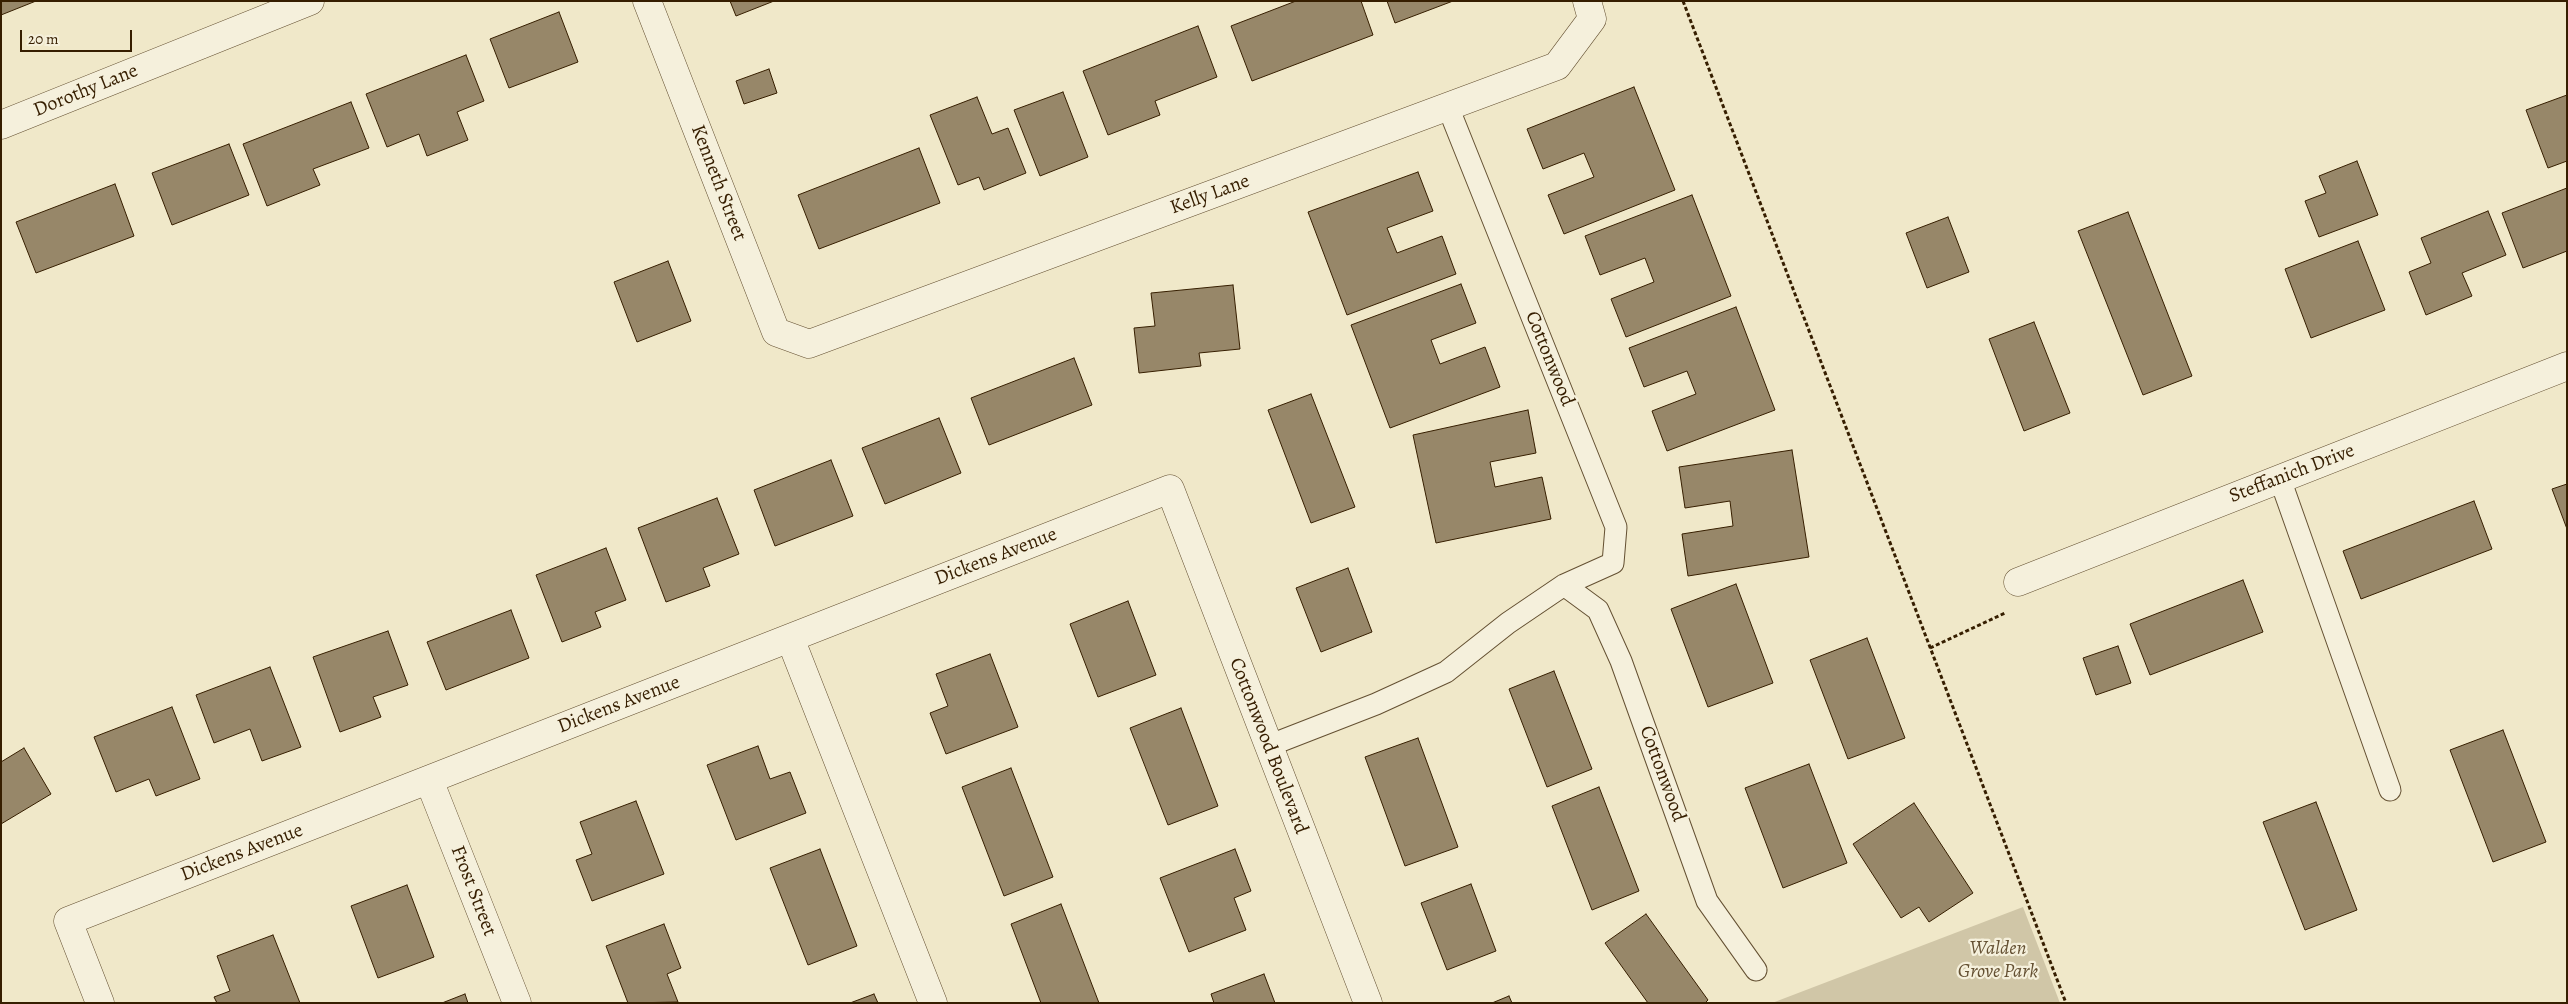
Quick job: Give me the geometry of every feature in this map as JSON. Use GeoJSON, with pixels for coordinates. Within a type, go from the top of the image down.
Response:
{"type":"FeatureCollection","features":[{"type":"Feature","properties":{"kind":"street","name":"Dorothy Lane"},"geometry":{"type":"LineString","coordinates":[[1,125],[310,1]]}},
{"type":"Feature","properties":{"kind":"street","name":"Kenneth Street"},"geometry":{"type":"LineString","coordinates":[[647,1],[776,332],[809,344]]}},
{"type":"Feature","properties":{"kind":"street","name":"Kelly Lane"},"geometry":{"type":"LineString","coordinates":[[809,344],[1557,66],[1589,10]]}},
{"type":"Feature","properties":{"kind":"street","name":"Steffanich Drive"},"geometry":{"type":"LineString","coordinates":[[2018,582],[2567,366]]}},
{"type":"Feature","properties":{"kind":"street","name":"Dickens Avenue"},"geometry":{"type":"LineString","coordinates":[[100,1003],[68,921],[1170,489]]}},
{"type":"Feature","properties":{"kind":"street","name":"Cottonwood Boulevard"},"geometry":{"type":"LineString","coordinates":[[1170,489],[1368,1003]]}},
{"type":"Feature","properties":{"kind":"street"},"geometry":{"type":"LineString","coordinates":[[790,638],[933,1003]]}},
{"type":"Feature","properties":{"kind":"street","name":"Frost Street"},"geometry":{"type":"LineString","coordinates":[[429,780],[517,1003]]}},
{"type":"Feature","properties":{"kind":"lane","name":"Cottonwood"},"geometry":{"type":"LineString","coordinates":[[1268,746],[1376,704],[1446,672],[1508,623],[1564,585],[1613,563],[1616,527],[1448,107]]}},
{"type":"Feature","properties":{"kind":"lane"},"geometry":{"type":"LineString","coordinates":[[2280,478],[2390,790]]}},
{"type":"Feature","properties":{"kind":"lane","name":"Cottonwood"},"geometry":{"type":"LineString","coordinates":[[1564,585],[1598,610],[1621,661],[1707,901],[1756,970]]}},
{"type":"Feature","properties":{"kind":"path"},"geometry":{"type":"LineString","coordinates":[[1683,1],[2066,1003]]}},
{"type":"Feature","properties":{"kind":"path"},"geometry":{"type":"LineString","coordinates":[[1930,648],[2016,608],[2018,582]]}},
{"type":"Feature","properties":{"kind":"green space","name":"Walden Grove Park"},"geometry":{"type":"Polygon","coordinates":[[[2023,907],[2060,1003],[1772,1003],[2023,907]]]}},
{"type":"Feature","properties":{"kind":"building"},"geometry":{"type":"Polygon","coordinates":[[[1,1],[36,1],[1,15],[1,1]]]}},
{"type":"Feature","properties":{"kind":"building"},"geometry":{"type":"Polygon","coordinates":[[[730,1],[774,1],[736,16],[730,1]]]}},
{"type":"Feature","properties":{"kind":"building"},"geometry":{"type":"Polygon","coordinates":[[[1296,1],[1361,1],[1373,35],[1252,81],[1231,26],[1296,1]]]}},
{"type":"Feature","properties":{"kind":"building"},"geometry":{"type":"Polygon","coordinates":[[[1387,1],[1453,1],[1395,23],[1387,1]]]}},
{"type":"Feature","properties":{"kind":"building"},"geometry":{"type":"Polygon","coordinates":[[[559,12],[578,62],[509,88],[490,39],[559,12]]]}},
{"type":"Feature","properties":{"kind":"building"},"geometry":{"type":"Polygon","coordinates":[[[1198,26],[1217,77],[1155,101],[1160,115],[1108,135],[1083,71],[1198,26]]]}},
{"type":"Feature","properties":{"kind":"building"},"geometry":{"type":"Polygon","coordinates":[[[466,55],[484,101],[457,112],[468,140],[427,156],[419,134],[387,147],[366,94],[466,55]]]}},
{"type":"Feature","properties":{"kind":"building"},"geometry":{"type":"Polygon","coordinates":[[[769,69],[777,93],[744,104],[736,81],[769,69]]]}},
{"type":"Feature","properties":{"kind":"building"},"geometry":{"type":"Polygon","coordinates":[[[1634,87],[1675,190],[1564,234],[1548,195],[1594,177],[1584,153],[1543,169],[1527,129],[1634,87]]]}},
{"type":"Feature","properties":{"kind":"building"},"geometry":{"type":"Polygon","coordinates":[[[1063,92],[1088,157],[1040,176],[1014,110],[1063,92]]]}},
{"type":"Feature","properties":{"kind":"building"},"geometry":{"type":"Polygon","coordinates":[[[2567,95],[2567,161],[2548,168],[2526,110],[2567,95]]]}},
{"type":"Feature","properties":{"kind":"building"},"geometry":{"type":"Polygon","coordinates":[[[977,97],[992,134],[1008,128],[1026,173],[984,190],[979,177],[958,185],[930,115],[977,97]]]}},
{"type":"Feature","properties":{"kind":"building"},"geometry":{"type":"Polygon","coordinates":[[[351,102],[369,148],[313,169],[320,185],[267,206],[243,144],[351,102]]]}},
{"type":"Feature","properties":{"kind":"building"},"geometry":{"type":"Polygon","coordinates":[[[229,144],[249,195],[172,225],[152,173],[229,144]]]}},
{"type":"Feature","properties":{"kind":"building"},"geometry":{"type":"Polygon","coordinates":[[[919,148],[940,203],[819,249],[798,195],[919,148]]]}},
{"type":"Feature","properties":{"kind":"building"},"geometry":{"type":"Polygon","coordinates":[[[2357,161],[2378,215],[2319,237],[2305,201],[2326,193],[2319,176],[2357,161]]]}},
{"type":"Feature","properties":{"kind":"building"},"geometry":{"type":"Polygon","coordinates":[[[1418,172],[1433,211],[1387,228],[1397,253],[1442,236],[1456,274],[1347,315],[1308,212],[1418,172]]]}},
{"type":"Feature","properties":{"kind":"building"},"geometry":{"type":"Polygon","coordinates":[[[115,184],[134,236],[36,273],[16,222],[115,184]]]}},
{"type":"Feature","properties":{"kind":"building"},"geometry":{"type":"Polygon","coordinates":[[[2567,188],[2567,251],[2523,268],[2502,213],[2567,188]]]}},
{"type":"Feature","properties":{"kind":"building"},"geometry":{"type":"Polygon","coordinates":[[[1692,195],[1731,296],[1626,337],[1611,299],[1654,282],[1645,258],[1600,275],[1585,236],[1692,195]]]}},
{"type":"Feature","properties":{"kind":"building"},"geometry":{"type":"Polygon","coordinates":[[[2488,211],[2506,255],[2462,273],[2472,296],[2426,315],[2409,272],[2431,263],[2421,238],[2488,211]]]}},
{"type":"Feature","properties":{"kind":"building"},"geometry":{"type":"Polygon","coordinates":[[[2128,212],[2192,376],[2143,395],[2078,231],[2128,212]]]}},
{"type":"Feature","properties":{"kind":"building"},"geometry":{"type":"Polygon","coordinates":[[[1948,217],[1969,272],[1927,288],[1906,233],[1948,217]]]}},
{"type":"Feature","properties":{"kind":"building"},"geometry":{"type":"Polygon","coordinates":[[[2358,241],[2385,310],[2311,338],[2285,269],[2358,241]]]}},
{"type":"Feature","properties":{"kind":"building"},"geometry":{"type":"Polygon","coordinates":[[[668,261],[691,321],[637,342],[614,282],[668,261]]]}},
{"type":"Feature","properties":{"kind":"building"},"geometry":{"type":"Polygon","coordinates":[[[1461,284],[1476,323],[1431,340],[1440,364],[1485,347],[1500,387],[1390,428],[1351,325],[1461,284]]]}},
{"type":"Feature","properties":{"kind":"building"},"geometry":{"type":"Polygon","coordinates":[[[1233,285],[1240,349],[1199,353],[1201,366],[1139,373],[1134,328],[1155,326],[1151,293],[1233,285]]]}},
{"type":"Feature","properties":{"kind":"building"},"geometry":{"type":"Polygon","coordinates":[[[1736,307],[1775,410],[1667,451],[1652,411],[1696,394],[1687,371],[1644,387],[1629,348],[1736,307]]]}},
{"type":"Feature","properties":{"kind":"building"},"geometry":{"type":"Polygon","coordinates":[[[2034,322],[2070,413],[2024,431],[1989,339],[2034,322]]]}},
{"type":"Feature","properties":{"kind":"building"},"geometry":{"type":"Polygon","coordinates":[[[1074,358],[1092,405],[989,445],[971,398],[1074,358]]]}},
{"type":"Feature","properties":{"kind":"building"},"geometry":{"type":"Polygon","coordinates":[[[1311,394],[1355,507],[1311,523],[1268,410],[1311,394]]]}},
{"type":"Feature","properties":{"kind":"building"},"geometry":{"type":"Polygon","coordinates":[[[1528,410],[1536,453],[1490,462],[1495,487],[1542,477],[1551,519],[1436,543],[1413,435],[1528,410]]]}},
{"type":"Feature","properties":{"kind":"building"},"geometry":{"type":"Polygon","coordinates":[[[939,418],[961,473],[885,504],[862,448],[939,418]]]}},
{"type":"Feature","properties":{"kind":"building"},"geometry":{"type":"Polygon","coordinates":[[[1792,450],[1809,557],[1688,576],[1682,534],[1733,526],[1730,501],[1685,508],[1679,467],[1792,450]]]}},
{"type":"Feature","properties":{"kind":"building"},"geometry":{"type":"Polygon","coordinates":[[[831,460],[853,516],[775,546],[754,490],[831,460]]]}},
{"type":"Feature","properties":{"kind":"building"},"geometry":{"type":"Polygon","coordinates":[[[2567,484],[2567,529],[2552,489],[2567,484]]]}},
{"type":"Feature","properties":{"kind":"building"},"geometry":{"type":"Polygon","coordinates":[[[717,498],[739,554],[703,568],[710,586],[666,602],[638,528],[717,498]]]}},
{"type":"Feature","properties":{"kind":"building"},"geometry":{"type":"Polygon","coordinates":[[[2474,501],[2492,549],[2361,599],[2343,551],[2474,501]]]}},
{"type":"Feature","properties":{"kind":"building"},"geometry":{"type":"Polygon","coordinates":[[[606,548],[626,600],[595,612],[601,627],[562,642],[536,575],[606,548]]]}},
{"type":"Feature","properties":{"kind":"building"},"geometry":{"type":"Polygon","coordinates":[[[1348,568],[1372,632],[1321,652],[1296,588],[1348,568]]]}},
{"type":"Feature","properties":{"kind":"building"},"geometry":{"type":"Polygon","coordinates":[[[2243,580],[2263,632],[2150,675],[2130,624],[2243,580]]]}},
{"type":"Feature","properties":{"kind":"building"},"geometry":{"type":"Polygon","coordinates":[[[1736,584],[1773,683],[1708,707],[1671,609],[1736,584]]]}},
{"type":"Feature","properties":{"kind":"building"},"geometry":{"type":"Polygon","coordinates":[[[1128,601],[1156,675],[1098,697],[1070,624],[1128,601]]]}},
{"type":"Feature","properties":{"kind":"building"},"geometry":{"type":"Polygon","coordinates":[[[511,610],[529,658],[446,690],[427,642],[511,610]]]}},
{"type":"Feature","properties":{"kind":"building"},"geometry":{"type":"Polygon","coordinates":[[[388,631],[408,685],[373,697],[381,717],[340,732],[313,657],[388,631]]]}},
{"type":"Feature","properties":{"kind":"building"},"geometry":{"type":"Polygon","coordinates":[[[1867,638],[1905,738],[1848,759],[1810,660],[1867,638]]]}},
{"type":"Feature","properties":{"kind":"building"},"geometry":{"type":"Polygon","coordinates":[[[2118,646],[2131,683],[2096,695],[2083,658],[2118,646]]]}},
{"type":"Feature","properties":{"kind":"building"},"geometry":{"type":"Polygon","coordinates":[[[990,654],[1018,727],[946,754],[930,713],[948,706],[936,674],[990,654]]]}},
{"type":"Feature","properties":{"kind":"building"},"geometry":{"type":"Polygon","coordinates":[[[270,667],[301,747],[262,761],[250,729],[214,743],[196,695],[270,667]]]}},
{"type":"Feature","properties":{"kind":"building"},"geometry":{"type":"Polygon","coordinates":[[[1554,671],[1592,769],[1547,787],[1509,689],[1554,671]]]}},
{"type":"Feature","properties":{"kind":"building"},"geometry":{"type":"Polygon","coordinates":[[[172,707],[200,779],[156,796],[149,779],[116,792],[94,737],[172,707]]]}},
{"type":"Feature","properties":{"kind":"building"},"geometry":{"type":"Polygon","coordinates":[[[1181,708],[1218,806],[1168,825],[1130,728],[1181,708]]]}},
{"type":"Feature","properties":{"kind":"building"},"geometry":{"type":"Polygon","coordinates":[[[2503,730],[2546,842],[2493,862],[2450,750],[2503,730]]]}},
{"type":"Feature","properties":{"kind":"building"},"geometry":{"type":"Polygon","coordinates":[[[1418,738],[1458,847],[1405,866],[1365,757],[1418,738]]]}},
{"type":"Feature","properties":{"kind":"building"},"geometry":{"type":"Polygon","coordinates":[[[758,746],[770,779],[790,772],[806,813],[736,840],[707,765],[758,746]]]}},
{"type":"Feature","properties":{"kind":"building"},"geometry":{"type":"Polygon","coordinates":[[[24,748],[51,794],[1,824],[1,762],[24,748]]]}},
{"type":"Feature","properties":{"kind":"building"},"geometry":{"type":"Polygon","coordinates":[[[1809,764],[1847,863],[1783,888],[1745,788],[1809,764]]]}},
{"type":"Feature","properties":{"kind":"building"},"geometry":{"type":"Polygon","coordinates":[[[1011,768],[1053,877],[1004,896],[962,787],[1011,768]]]}},
{"type":"Feature","properties":{"kind":"building"},"geometry":{"type":"Polygon","coordinates":[[[1599,787],[1639,891],[1592,910],[1552,806],[1599,787]]]}},
{"type":"Feature","properties":{"kind":"building"},"geometry":{"type":"Polygon","coordinates":[[[636,801],[664,874],[592,901],[576,860],[592,854],[580,822],[636,801]]]}},
{"type":"Feature","properties":{"kind":"building"},"geometry":{"type":"Polygon","coordinates":[[[2316,802],[2357,910],[2305,930],[2263,822],[2316,802]]]}},
{"type":"Feature","properties":{"kind":"building"},"geometry":{"type":"Polygon","coordinates":[[[1914,803],[1973,893],[1929,922],[1919,907],[1901,918],[1853,844],[1914,803]]]}},
{"type":"Feature","properties":{"kind":"building"},"geometry":{"type":"Polygon","coordinates":[[[820,849],[857,946],[808,965],[770,868],[820,849]]]}},
{"type":"Feature","properties":{"kind":"building"},"geometry":{"type":"Polygon","coordinates":[[[1235,849],[1251,891],[1234,898],[1246,930],[1189,952],[1160,878],[1235,849]]]}},
{"type":"Feature","properties":{"kind":"building"},"geometry":{"type":"Polygon","coordinates":[[[1471,884],[1496,951],[1447,970],[1421,903],[1471,884]]]}},
{"type":"Feature","properties":{"kind":"building"},"geometry":{"type":"Polygon","coordinates":[[[407,885],[434,957],[378,978],[351,906],[407,885]]]}},
{"type":"Feature","properties":{"kind":"building"},"geometry":{"type":"Polygon","coordinates":[[[1061,904],[1099,1003],[1041,1003],[1011,924],[1061,904]]]}},
{"type":"Feature","properties":{"kind":"building"},"geometry":{"type":"Polygon","coordinates":[[[1646,914],[1708,1000],[1705,1003],[1648,1003],[1605,943],[1646,914]]]}},
{"type":"Feature","properties":{"kind":"building"},"geometry":{"type":"Polygon","coordinates":[[[664,924],[681,968],[667,974],[678,1002],[628,1003],[606,946],[664,924]]]}},
{"type":"Feature","properties":{"kind":"building"},"geometry":{"type":"Polygon","coordinates":[[[273,935],[300,1003],[217,1003],[214,997],[230,991],[217,956],[273,935]]]}},
{"type":"Feature","properties":{"kind":"building"},"geometry":{"type":"Polygon","coordinates":[[[1264,974],[1275,1003],[1214,1003],[1211,994],[1264,974]]]}},
{"type":"Feature","properties":{"kind":"building"},"geometry":{"type":"Polygon","coordinates":[[[465,994],[468,1003],[442,1003],[465,994]]]}},
{"type":"Feature","properties":{"kind":"building"},"geometry":{"type":"Polygon","coordinates":[[[874,994],[878,1003],[850,1003],[874,994]]]}},
{"type":"Feature","properties":{"kind":"building"},"geometry":{"type":"Polygon","coordinates":[[[1509,996],[1512,1003],[1492,1003],[1509,996]]]}}]}
